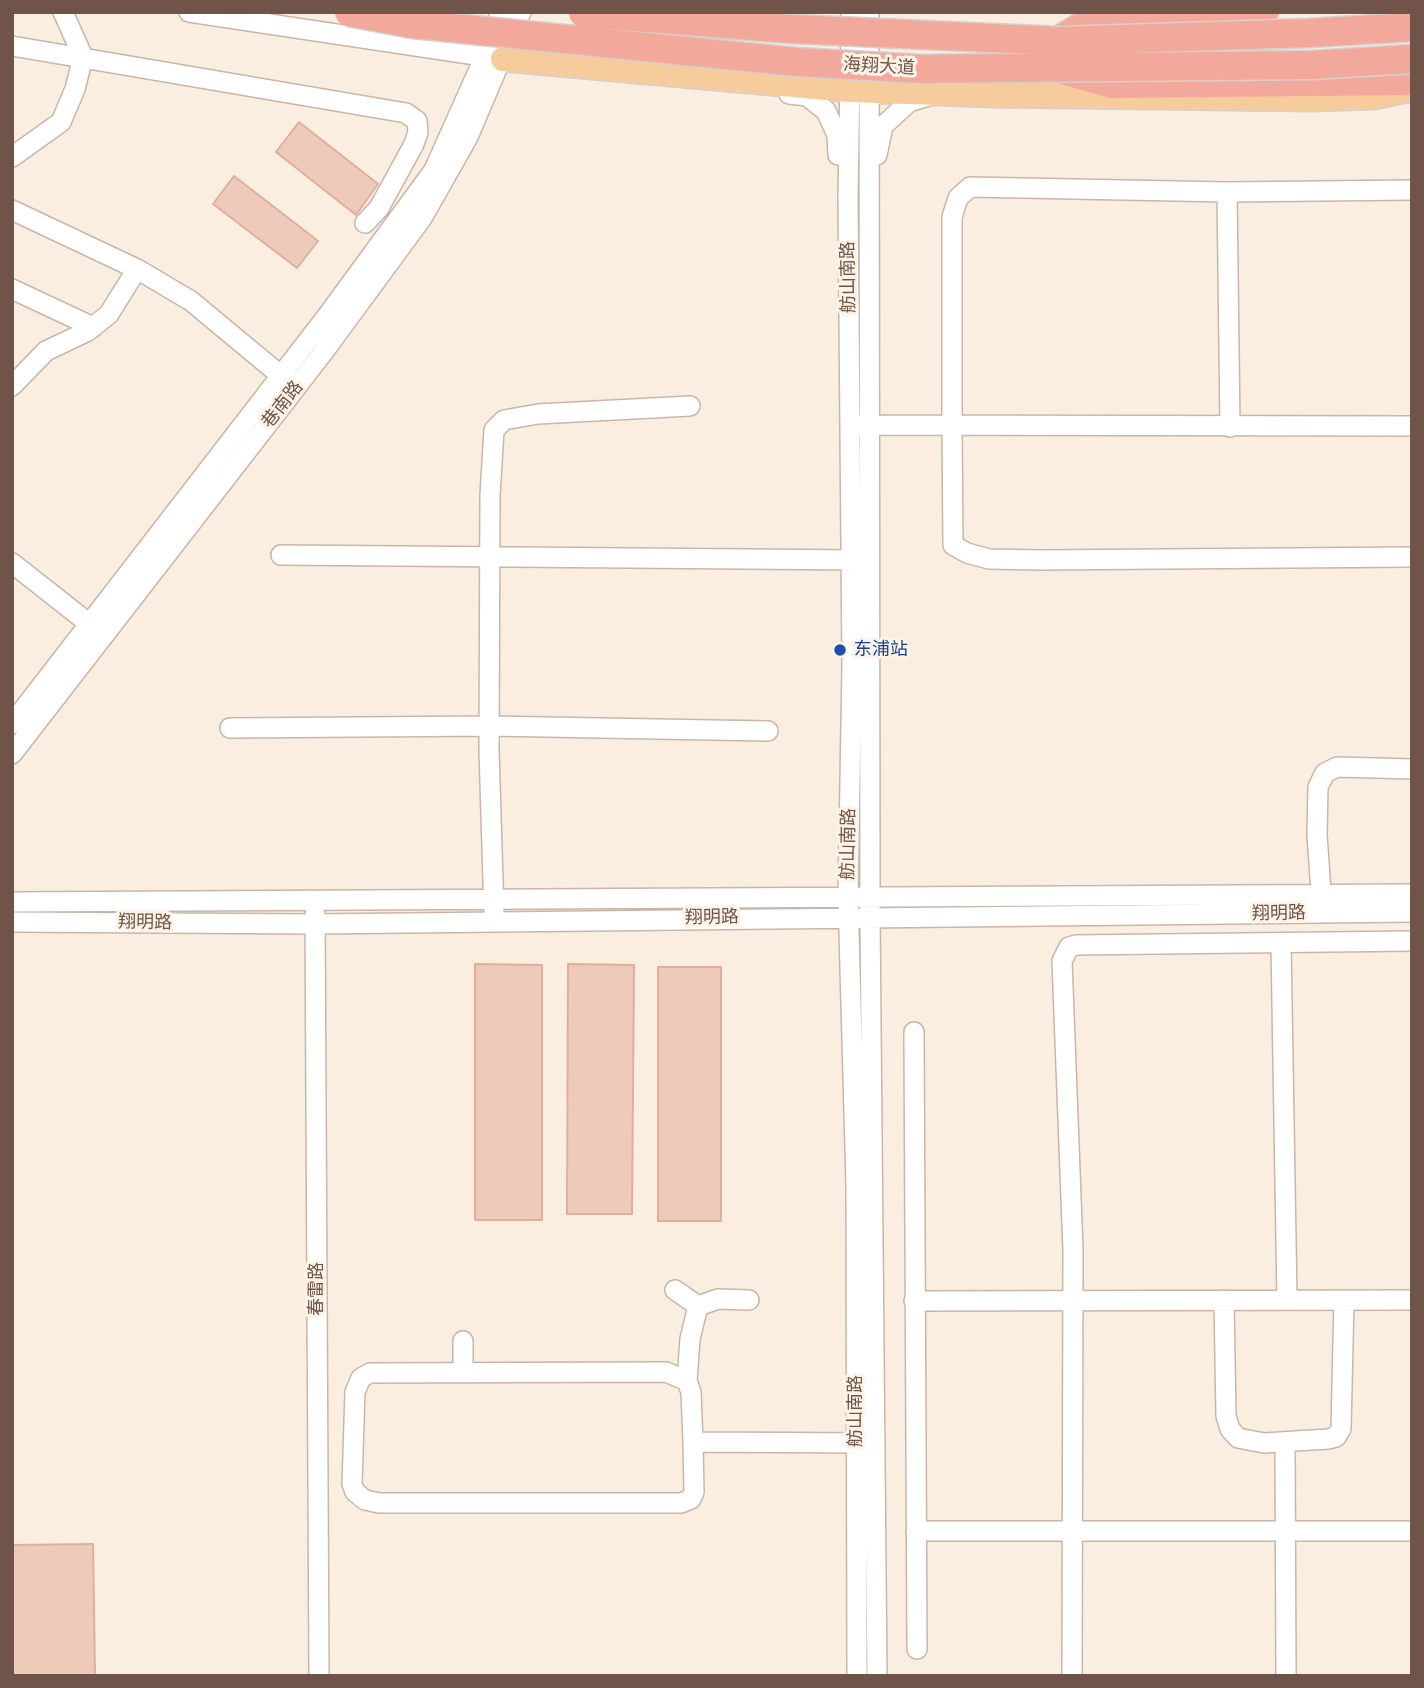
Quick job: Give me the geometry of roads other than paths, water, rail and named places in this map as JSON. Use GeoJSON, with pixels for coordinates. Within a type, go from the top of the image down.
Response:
{"type":"FeatureCollection","features":[{"type":"Feature","properties":{"kind":"highway","name":"海翔大道"},"geometry":{"type":"LineString","coordinates":[[349,12],[413,24],[796,62],[921,69],[1313,65],[1412,59]]}},
{"type":"Feature","properties":{"kind":"highway","name":"海翔大道"},"geometry":{"type":"LineString","coordinates":[[574,12],[792,29],[1058,41],[1309,33],[1412,26]]}},
{"type":"Feature","properties":{"kind":"highway"},"geometry":{"type":"LineString","coordinates":[[1058,41],[1092,20],[1264,12]]}},
{"type":"Feature","properties":{"kind":"highway"},"geometry":{"type":"LineString","coordinates":[[1059,69],[1112,84],[1412,81]]}},
{"type":"Feature","properties":{"kind":"main road"},"geometry":{"type":"LineString","coordinates":[[494,57],[859,90],[1126,99],[1311,99],[1374,97],[1412,89]]}},
{"type":"Feature","properties":{"kind":"street"},"geometry":{"type":"LineString","coordinates":[[12,157],[61,122],[75,89],[83,57],[62,12]]}},
{"type":"Feature","properties":{"kind":"street"},"geometry":{"type":"LineString","coordinates":[[189,12],[494,57],[501,12]]}},
{"type":"Feature","properties":{"kind":"street","name":"巷南路"},"geometry":{"type":"LineString","coordinates":[[12,754],[97,630],[288,382],[422,218],[468,138],[494,57],[513,31],[521,12]]}},
{"type":"Feature","properties":{"kind":"street","name":"舫山南路"},"geometry":{"type":"LineString","coordinates":[[851,12],[859,90],[870,285],[860,425]]}},
{"type":"Feature","properties":{"kind":"street","name":"舫山南路"},"geometry":{"type":"LineString","coordinates":[[857,1676],[866,1443],[870,906],[860,425],[849,284],[859,90],[869,12]]}},
{"type":"Feature","properties":{"kind":"street"},"geometry":{"type":"LineString","coordinates":[[12,46],[406,113],[417,121],[418,132],[414,144],[379,208],[365,223]]}},
{"type":"Feature","properties":{"kind":"street"},"geometry":{"type":"LineString","coordinates":[[725,77],[749,90],[807,96],[826,111],[837,135],[842,239],[849,284]]}},
{"type":"Feature","properties":{"kind":"street"},"geometry":{"type":"LineString","coordinates":[[870,285],[877,237],[877,143],[883,126],[909,102],[928,95],[951,93]]}},
{"type":"Feature","properties":{"kind":"street"},"geometry":{"type":"LineString","coordinates":[[1412,190],[1227,192],[970,187],[958,198],[952,217],[953,545],[967,553],[989,559],[1412,557]]}},
{"type":"Feature","properties":{"kind":"street"},"geometry":{"type":"LineString","coordinates":[[1227,192],[1230,426]]}},
{"type":"Feature","properties":{"kind":"street"},"geometry":{"type":"LineString","coordinates":[[12,209],[136,269],[191,301],[288,382]]}},
{"type":"Feature","properties":{"kind":"street"},"geometry":{"type":"LineString","coordinates":[[12,386],[47,351],[93,327],[108,314],[136,269]]}},
{"type":"Feature","properties":{"kind":"street"},"geometry":{"type":"LineString","coordinates":[[12,289],[93,327]]}},
{"type":"Feature","properties":{"kind":"street"},"geometry":{"type":"LineString","coordinates":[[495,922],[489,726],[492,556],[490,495],[494,430],[504,420],[538,414],[690,406]]}},
{"type":"Feature","properties":{"kind":"street"},"geometry":{"type":"LineString","coordinates":[[860,425],[1412,426]]}},
{"type":"Feature","properties":{"kind":"street"},"geometry":{"type":"LineString","coordinates":[[282,555],[861,560]]}},
{"type":"Feature","properties":{"kind":"street","name":"舫山南路"},"geometry":{"type":"LineString","coordinates":[[861,560],[848,895],[856,1185],[877,1676]]}},
{"type":"Feature","properties":{"kind":"street"},"geometry":{"type":"LineString","coordinates":[[12,563],[97,630]]}},
{"type":"Feature","properties":{"kind":"street","name":"巷南路"},"geometry":{"type":"LineString","coordinates":[[12,724],[97,630]]}},
{"type":"Feature","properties":{"kind":"street"},"geometry":{"type":"LineString","coordinates":[[230,728],[489,726],[768,731]]}},
{"type":"Feature","properties":{"kind":"street"},"geometry":{"type":"LineString","coordinates":[[1322,904],[1317,799],[1318,787],[1325,773],[1337,767],[1412,769]]}},
{"type":"Feature","properties":{"kind":"street","name":"翔明路"},"geometry":{"type":"LineString","coordinates":[[1322,904],[1412,894]]}},
{"type":"Feature","properties":{"kind":"street","name":"翔明路"},"geometry":{"type":"LineString","coordinates":[[12,902],[315,903],[848,895],[870,906]]}},
{"type":"Feature","properties":{"kind":"street","name":"春雷路"},"geometry":{"type":"LineString","coordinates":[[315,903],[319,1676]]}},
{"type":"Feature","properties":{"kind":"street","name":"翔明路"},"geometry":{"type":"LineString","coordinates":[[12,922],[315,924],[849,916],[870,906],[1322,904],[1412,912]]}},
{"type":"Feature","properties":{"kind":"street"},"geometry":{"type":"LineString","coordinates":[[1072,1676],[1073,1298],[1067,1017],[1062,961],[1069,947],[1412,942]]}},
{"type":"Feature","properties":{"kind":"street"},"geometry":{"type":"LineString","coordinates":[[1281,943],[1287,1300]]}},
{"type":"Feature","properties":{"kind":"street"},"geometry":{"type":"LineString","coordinates":[[914,1032],[917,1649]]}},
{"type":"Feature","properties":{"kind":"street"},"geometry":{"type":"LineString","coordinates":[[675,1290],[698,1306]]}},
{"type":"Feature","properties":{"kind":"street"},"geometry":{"type":"LineString","coordinates":[[914,1301],[1073,1298],[1412,1300]]}},
{"type":"Feature","properties":{"kind":"street"},"geometry":{"type":"LineString","coordinates":[[698,1306],[718,1299],[749,1300]]}},
{"type":"Feature","properties":{"kind":"street"},"geometry":{"type":"LineString","coordinates":[[1224,1300],[1226,1416],[1230,1429],[1238,1438],[1249,1442],[1285,1443],[1328,1439],[1336,1437],[1341,1429],[1344,1300]]}},
{"type":"Feature","properties":{"kind":"street"},"geometry":{"type":"LineString","coordinates":[[687,1381],[666,1372],[370,1373],[361,1378],[355,1392],[352,1484],[355,1492],[365,1500],[379,1503],[681,1503],[691,1499],[694,1492],[693,1442],[691,1392],[687,1381],[690,1339],[698,1306]]}},
{"type":"Feature","properties":{"kind":"street"},"geometry":{"type":"LineString","coordinates":[[463,1341],[463,1372]]}},
{"type":"Feature","properties":{"kind":"street"},"geometry":{"type":"LineString","coordinates":[[693,1442],[866,1443]]}},
{"type":"Feature","properties":{"kind":"street"},"geometry":{"type":"LineString","coordinates":[[1285,1443],[1286,1676]]}},
{"type":"Feature","properties":{"kind":"street"},"geometry":{"type":"LineString","coordinates":[[916,1531],[1412,1531]]}},
{"type":"Feature","properties":{"kind":"place","name":"东浦站"},"geometry":{"type":"Point","coordinates":[840,650]}}]}
